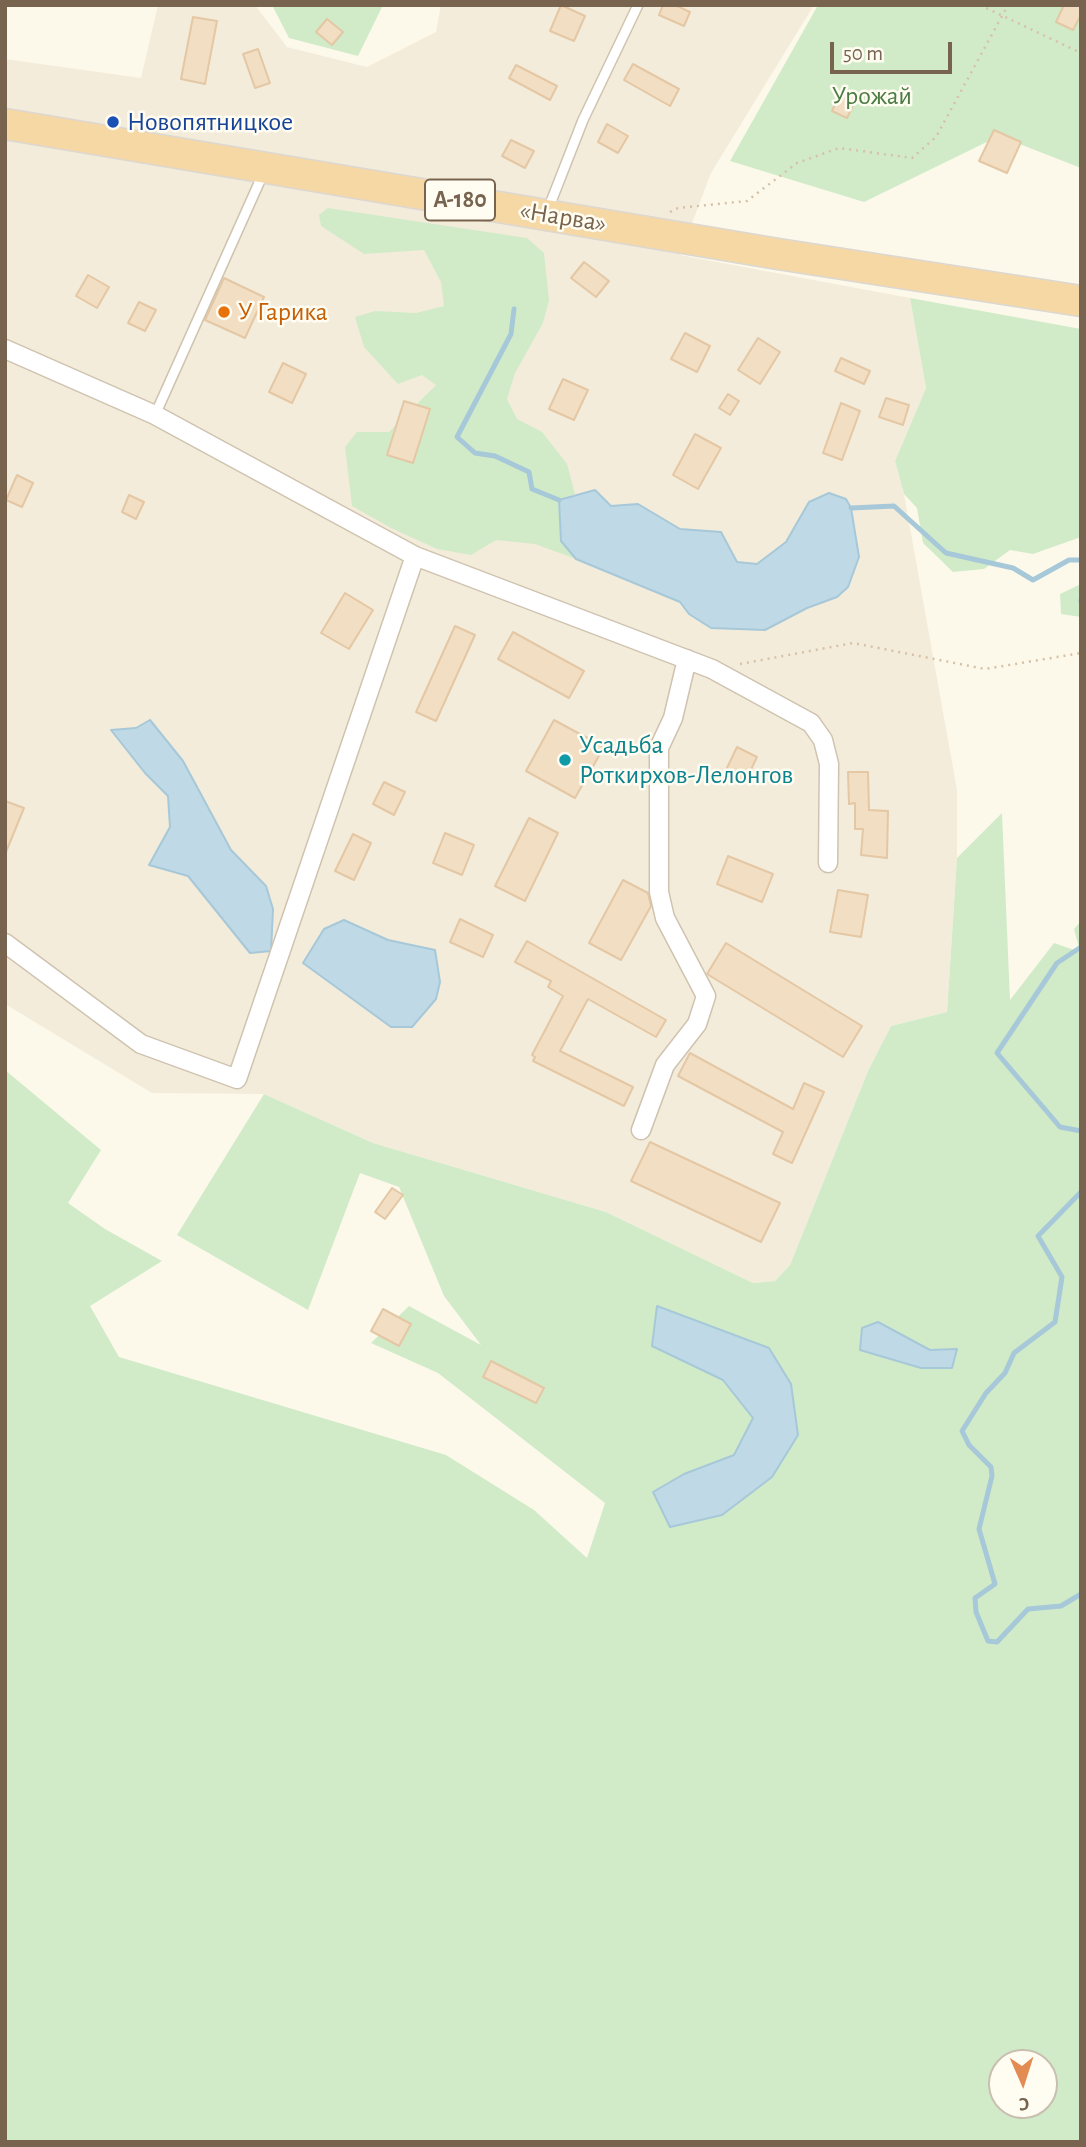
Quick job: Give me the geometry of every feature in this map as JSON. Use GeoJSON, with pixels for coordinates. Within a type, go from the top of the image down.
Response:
{"type":"FeatureCollection","features":[{"type":"Feature","properties":{"kind":"highway","name":"«Нарва»"},"geometry":{"type":"LineString","coordinates":[[5,124],[1081,301]]}},
{"type":"Feature","properties":{"kind":"street"},"geometry":{"type":"LineString","coordinates":[[5,349],[155,415],[415,556],[712,668],[786,708],[818,731],[829,764],[828,863]]}},
{"type":"Feature","properties":{"kind":"street"},"geometry":{"type":"LineString","coordinates":[[5,943],[141,1044],[237,1079],[415,556]]}},
{"type":"Feature","properties":{"kind":"street"},"geometry":{"type":"LineString","coordinates":[[640,1130],[665,1065],[697,1024],[706,996],[670,929],[659,892],[659,748],[673,718],[687,659]]}},
{"type":"Feature","properties":{"kind":"lane"},"geometry":{"type":"LineString","coordinates":[[546,214],[583,120],[638,5]]}},
{"type":"Feature","properties":{"kind":"lane"},"geometry":{"type":"LineString","coordinates":[[155,415],[266,167]]}},
{"type":"Feature","properties":{"kind":"path"},"geometry":{"type":"LineString","coordinates":[[980,5],[1081,53]]}},
{"type":"Feature","properties":{"kind":"path"},"geometry":{"type":"LineString","coordinates":[[667,214],[678,208],[747,201],[797,163],[839,148],[912,158],[936,137],[1008,5]]}},
{"type":"Feature","properties":{"kind":"path"},"geometry":{"type":"LineString","coordinates":[[712,668],[853,643],[985,669],[1081,653]]}},
{"type":"Feature","properties":{"kind":"shaded area","name":"Новопятницкое"},"geometry":{"type":"Polygon","coordinates":[[[158,5],[255,5],[287,47],[367,67],[436,32],[441,5],[814,5],[711,173],[680,255],[910,298],[926,388],[895,461],[904,494],[957,790],[957,858],[947,1012],[891,1026],[868,1071],[790,1265],[775,1281],[753,1283],[606,1212],[373,1143],[264,1094],[152,1093],[5,1004],[5,59],[141,78],[158,5]]]}},
{"type":"Feature","properties":{"kind":"green space"},"geometry":{"type":"Polygon","coordinates":[[[272,5],[383,5],[358,56],[289,38],[272,5]]]}},
{"type":"Feature","properties":{"kind":"green space","name":"Урожай"},"geometry":{"type":"Polygon","coordinates":[[[818,5],[1081,5],[1081,168],[999,136],[864,202],[730,161],[818,5]]]}},
{"type":"Feature","properties":{"kind":"green space"},"geometry":{"type":"Polygon","coordinates":[[[328,208],[527,238],[544,253],[549,300],[543,323],[515,373],[507,399],[517,419],[542,432],[567,464],[575,494],[559,500],[561,541],[576,559],[535,544],[496,540],[471,555],[437,549],[352,506],[345,447],[357,432],[389,432],[436,385],[422,375],[398,384],[364,347],[355,317],[375,311],[416,313],[444,306],[441,282],[424,250],[364,254],[321,226],[319,215],[328,208]]]}},
{"type":"Feature","properties":{"kind":"green space"},"geometry":{"type":"Polygon","coordinates":[[[910,298],[1081,329],[1081,537],[1033,554],[1010,550],[984,569],[953,572],[923,543],[917,508],[904,494],[895,461],[926,388],[910,298]]]}},
{"type":"Feature","properties":{"kind":"green space"},"geometry":{"type":"Polygon","coordinates":[[[1081,584],[1081,617],[1061,614],[1060,594],[1081,584]]]}},
{"type":"Feature","properties":{"kind":"green space"},"geometry":{"type":"Polygon","coordinates":[[[1002,813],[1010,1000],[1054,943],[1080,952],[1074,929],[1081,921],[1081,2142],[5,2142],[5,1070],[101,1150],[68,1203],[105,1229],[162,1261],[90,1306],[119,1357],[446,1455],[534,1510],[587,1558],[605,1503],[438,1373],[371,1343],[409,1306],[481,1345],[444,1296],[399,1187],[360,1173],[308,1310],[177,1235],[264,1094],[373,1143],[606,1212],[753,1283],[775,1281],[790,1265],[868,1071],[891,1026],[947,1012],[957,858],[1002,813]],[[878,1322],[862,1328],[860,1350],[921,1368],[952,1368],[957,1349],[930,1350],[878,1322]],[[723,1380],[754,1418],[734,1455],[684,1474],[653,1492],[670,1527],[722,1515],[772,1477],[798,1435],[723,1380]]]}},
{"type":"Feature","properties":{"kind":"water"},"geometry":{"type":"Polygon","coordinates":[[[595,490],[611,506],[638,504],[680,529],[721,532],[737,562],[757,564],[786,542],[809,502],[829,493],[846,499],[851,508],[859,557],[848,587],[837,597],[807,608],[765,630],[711,628],[689,614],[680,602],[576,559],[561,541],[559,500],[595,490]]]}},
{"type":"Feature","properties":{"kind":"water"},"geometry":{"type":"Polygon","coordinates":[[[150,720],[183,761],[231,850],[266,886],[273,909],[271,951],[250,953],[188,876],[149,865],[170,827],[168,796],[145,773],[111,730],[136,728],[150,720]]]}},
{"type":"Feature","properties":{"kind":"water"},"geometry":{"type":"Polygon","coordinates":[[[344,920],[388,940],[435,950],[440,982],[436,999],[412,1027],[391,1027],[303,963],[324,929],[344,920]]]}},
{"type":"Feature","properties":{"kind":"water"},"geometry":{"type":"Polygon","coordinates":[[[657,1306],[769,1348],[791,1384],[798,1435],[772,1477],[722,1515],[670,1527],[653,1492],[684,1474],[734,1455],[753,1418],[723,1380],[652,1346],[657,1306]]]}},
{"type":"Feature","properties":{"kind":"water"},"geometry":{"type":"Polygon","coordinates":[[[878,1322],[930,1350],[957,1349],[952,1368],[921,1368],[860,1350],[862,1328],[878,1322]]]}},
{"type":"Feature","properties":{"kind":"building"},"geometry":{"type":"Polygon","coordinates":[[[561,5],[585,16],[574,41],[550,31],[561,5]]]}},
{"type":"Feature","properties":{"kind":"building"},"geometry":{"type":"Polygon","coordinates":[[[663,5],[675,5],[690,12],[684,26],[659,15],[663,5]]]}},
{"type":"Feature","properties":{"kind":"building"},"geometry":{"type":"Polygon","coordinates":[[[1064,5],[1081,5],[1081,15],[1073,30],[1056,22],[1064,5]]]}},
{"type":"Feature","properties":{"kind":"building"},"geometry":{"type":"Polygon","coordinates":[[[193,17],[217,21],[205,84],[181,79],[193,17]]]}},
{"type":"Feature","properties":{"kind":"building"},"geometry":{"type":"Polygon","coordinates":[[[327,19],[343,32],[332,45],[316,32],[327,19]]]}},
{"type":"Feature","properties":{"kind":"building"},"geometry":{"type":"Polygon","coordinates":[[[258,49],[270,83],[255,88],[243,54],[258,49]]]}},
{"type":"Feature","properties":{"kind":"building"},"geometry":{"type":"Polygon","coordinates":[[[633,64],[679,89],[670,106],[624,80],[633,64]]]}},
{"type":"Feature","properties":{"kind":"building"},"geometry":{"type":"Polygon","coordinates":[[[516,65],[557,86],[550,100],[509,78],[516,65]]]}},
{"type":"Feature","properties":{"kind":"building"},"geometry":{"type":"Polygon","coordinates":[[[843,88],[858,95],[847,118],[832,111],[843,88]]]}},
{"type":"Feature","properties":{"kind":"building"},"geometry":{"type":"Polygon","coordinates":[[[607,124],[628,136],[618,153],[598,142],[607,124]]]}},
{"type":"Feature","properties":{"kind":"building"},"geometry":{"type":"Polygon","coordinates":[[[994,130],[1021,142],[1007,173],[979,161],[994,130]]]}},
{"type":"Feature","properties":{"kind":"building"},"geometry":{"type":"Polygon","coordinates":[[[511,140],[534,151],[525,168],[502,156],[511,140]]]}},
{"type":"Feature","properties":{"kind":"building"},"geometry":{"type":"Polygon","coordinates":[[[584,262],[609,281],[596,297],[571,278],[584,262]]]}},
{"type":"Feature","properties":{"kind":"building"},"geometry":{"type":"Polygon","coordinates":[[[88,275],[109,287],[97,308],[76,296],[88,275]]]}},
{"type":"Feature","properties":{"kind":"building"},"geometry":{"type":"Polygon","coordinates":[[[224,278],[264,297],[245,338],[205,320],[224,278]]]}},
{"type":"Feature","properties":{"kind":"building"},"geometry":{"type":"Polygon","coordinates":[[[139,302],[156,310],[145,331],[128,323],[139,302]]]}},
{"type":"Feature","properties":{"kind":"building"},"geometry":{"type":"Polygon","coordinates":[[[685,333],[710,346],[697,372],[671,359],[685,333]]]}},
{"type":"Feature","properties":{"kind":"building"},"geometry":{"type":"Polygon","coordinates":[[[758,338],[780,352],[760,384],[738,370],[758,338]]]}},
{"type":"Feature","properties":{"kind":"building"},"geometry":{"type":"Polygon","coordinates":[[[841,358],[870,371],[864,384],[835,371],[841,358]]]}},
{"type":"Feature","properties":{"kind":"building"},"geometry":{"type":"Polygon","coordinates":[[[283,363],[306,374],[292,403],[269,392],[283,363]]]}},
{"type":"Feature","properties":{"kind":"building"},"geometry":{"type":"Polygon","coordinates":[[[563,379],[588,390],[574,420],[549,409],[563,379]]]}},
{"type":"Feature","properties":{"kind":"building"},"geometry":{"type":"Polygon","coordinates":[[[728,394],[739,401],[730,415],[719,408],[728,394]]]}},
{"type":"Feature","properties":{"kind":"building"},"geometry":{"type":"Polygon","coordinates":[[[886,398],[909,405],[903,425],[879,417],[886,398]]]}},
{"type":"Feature","properties":{"kind":"building"},"geometry":{"type":"Polygon","coordinates":[[[404,401],[430,409],[413,463],[387,455],[404,401]]]}},
{"type":"Feature","properties":{"kind":"building"},"geometry":{"type":"Polygon","coordinates":[[[841,403],[860,411],[842,460],[823,453],[841,403]]]}},
{"type":"Feature","properties":{"kind":"building"},"geometry":{"type":"Polygon","coordinates":[[[695,434],[721,448],[698,489],[673,475],[695,434]]]}},
{"type":"Feature","properties":{"kind":"building"},"geometry":{"type":"Polygon","coordinates":[[[17,475],[33,483],[22,507],[6,500],[17,475]]]}},
{"type":"Feature","properties":{"kind":"building"},"geometry":{"type":"Polygon","coordinates":[[[129,495],[144,502],[136,519],[122,512],[129,495]]]}},
{"type":"Feature","properties":{"kind":"building"},"geometry":{"type":"Polygon","coordinates":[[[345,593],[373,610],[349,649],[321,633],[345,593]]]}},
{"type":"Feature","properties":{"kind":"building"},"geometry":{"type":"Polygon","coordinates":[[[455,626],[475,635],[436,721],[416,712],[455,626]]]}},
{"type":"Feature","properties":{"kind":"building"},"geometry":{"type":"Polygon","coordinates":[[[513,632],[584,671],[569,698],[498,659],[513,632]]]}},
{"type":"Feature","properties":{"kind":"building"},"geometry":{"type":"Polygon","coordinates":[[[554,720],[604,747],[575,798],[526,771],[554,720]]]}},
{"type":"Feature","properties":{"kind":"building"},"geometry":{"type":"Polygon","coordinates":[[[737,747],[757,757],[745,782],[725,772],[737,747]]]}},
{"type":"Feature","properties":{"kind":"building"},"geometry":{"type":"Polygon","coordinates":[[[848,772],[868,772],[869,810],[888,811],[887,858],[861,855],[863,829],[855,829],[855,803],[849,804],[848,772]]]}},
{"type":"Feature","properties":{"kind":"building"},"geometry":{"type":"Polygon","coordinates":[[[384,782],[405,792],[394,815],[373,804],[384,782]]]}},
{"type":"Feature","properties":{"kind":"building"},"geometry":{"type":"Polygon","coordinates":[[[5,801],[24,808],[6,852],[5,852],[5,801]]]}},
{"type":"Feature","properties":{"kind":"building"},"geometry":{"type":"Polygon","coordinates":[[[529,818],[558,833],[525,901],[495,886],[529,818]]]}},
{"type":"Feature","properties":{"kind":"building"},"geometry":{"type":"Polygon","coordinates":[[[445,833],[474,845],[462,875],[433,863],[445,833]]]}},
{"type":"Feature","properties":{"kind":"building"},"geometry":{"type":"Polygon","coordinates":[[[353,834],[371,843],[354,880],[335,871],[353,834]]]}},
{"type":"Feature","properties":{"kind":"building"},"geometry":{"type":"Polygon","coordinates":[[[728,856],[773,874],[762,902],[717,884],[728,856]]]}},
{"type":"Feature","properties":{"kind":"building"},"geometry":{"type":"Polygon","coordinates":[[[623,880],[648,893],[651,906],[621,960],[589,943],[623,880]]]}},
{"type":"Feature","properties":{"kind":"building"},"geometry":{"type":"Polygon","coordinates":[[[838,890],[868,895],[861,937],[830,932],[838,890]]]}},
{"type":"Feature","properties":{"kind":"building"},"geometry":{"type":"Polygon","coordinates":[[[460,919],[493,935],[483,957],[450,942],[460,919]]]}},
{"type":"Feature","properties":{"kind":"building"},"geometry":{"type":"Polygon","coordinates":[[[527,941],[666,1020],[656,1037],[588,999],[560,1051],[633,1087],[624,1106],[533,1061],[535,1057],[532,1055],[563,996],[548,987],[551,981],[515,962],[527,941]]]}},
{"type":"Feature","properties":{"kind":"building"},"geometry":{"type":"Polygon","coordinates":[[[726,943],[862,1026],[843,1057],[707,974],[726,943]]]}},
{"type":"Feature","properties":{"kind":"building"},"geometry":{"type":"Polygon","coordinates":[[[690,1053],[793,1109],[804,1083],[824,1092],[792,1163],[773,1154],[783,1132],[678,1076],[690,1053]]]}},
{"type":"Feature","properties":{"kind":"building"},"geometry":{"type":"Polygon","coordinates":[[[650,1142],[780,1203],[761,1242],[631,1181],[650,1142]]]}},
{"type":"Feature","properties":{"kind":"building"},"geometry":{"type":"Polygon","coordinates":[[[392,1188],[403,1195],[385,1219],[375,1212],[392,1188]]]}},
{"type":"Feature","properties":{"kind":"building"},"geometry":{"type":"Polygon","coordinates":[[[383,1309],[411,1324],[399,1346],[371,1331],[383,1309]]]}},
{"type":"Feature","properties":{"kind":"building"},"geometry":{"type":"Polygon","coordinates":[[[491,1361],[544,1388],[536,1403],[483,1377],[491,1361]]]}},
{"type":"Feature","properties":{"kind":"waterway"},"geometry":{"type":"LineString","coordinates":[[514,309],[511,334],[457,437],[475,453],[495,456],[529,472],[532,489],[559,500]]}},
{"type":"Feature","properties":{"kind":"waterway"},"geometry":{"type":"LineString","coordinates":[[851,508],[894,506],[946,553],[1013,568],[1033,580],[1069,560],[1081,560]]}},
{"type":"Feature","properties":{"kind":"waterway"},"geometry":{"type":"LineString","coordinates":[[1081,947],[1057,963],[997,1053],[1060,1127],[1081,1131]]}},
{"type":"Feature","properties":{"kind":"waterway"},"geometry":{"type":"LineString","coordinates":[[1081,1192],[1038,1236],[1062,1277],[1055,1322],[1014,1353],[1005,1373],[986,1393],[962,1431],[969,1445],[991,1467],[992,1476],[979,1529],[995,1584],[975,1598],[976,1612],[988,1641],[997,1642],[1028,1609],[1061,1606],[1081,1594]]}},
{"type":"Feature","properties":{"kind":"place","name":"Новопятницкое"},"geometry":{"type":"Point","coordinates":[113,122]}},
{"type":"Feature","properties":{"kind":"place","name":"У Гарика"},"geometry":{"type":"Point","coordinates":[224,312]}},
{"type":"Feature","properties":{"kind":"place","name":"Усадьба Роткирхов-Лелонгов"},"geometry":{"type":"Point","coordinates":[565,760]}}]}
